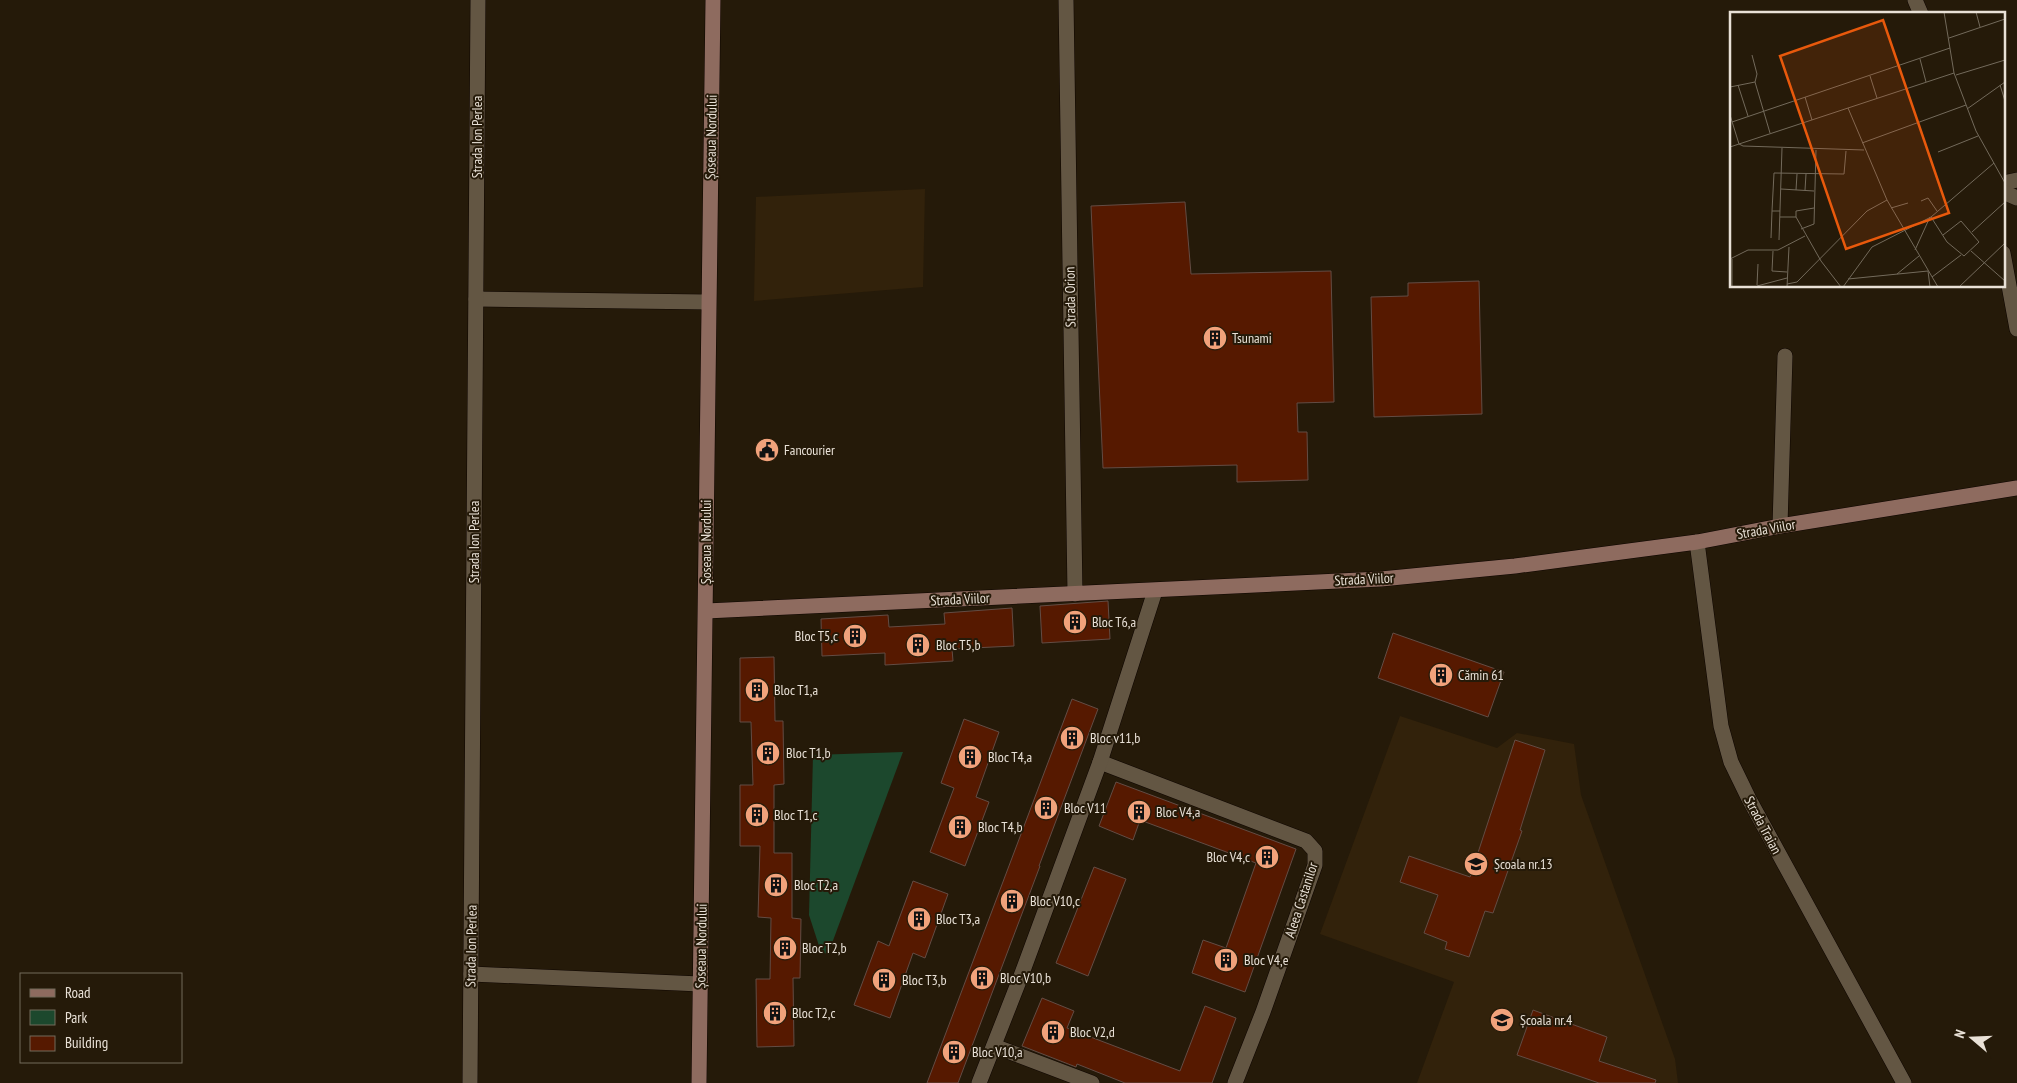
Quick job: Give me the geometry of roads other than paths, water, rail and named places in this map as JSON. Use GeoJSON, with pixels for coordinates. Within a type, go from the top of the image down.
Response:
{"type":"FeatureCollection","features":[{"type":"Feature","properties":{"kind":"street","name":"Strada Ion Perlea"},"geometry":{"type":"LineString","coordinates":[[470,1083],[478,0]]}},
{"type":"Feature","properties":{"kind":"street","name":"Șoseaua Nordului"},"geometry":{"type":"LineString","coordinates":[[699,1083],[713,0]]}},
{"type":"Feature","properties":{"kind":"street","name":"Strada Orion"},"geometry":{"type":"LineString","coordinates":[[1066,0],[1075,594]]}},
{"type":"Feature","properties":{"kind":"street"},"geometry":{"type":"LineString","coordinates":[[1915,0],[1920,12]]}},
{"type":"Feature","properties":{"kind":"street"},"geometry":{"type":"LineString","coordinates":[[2004,183],[2017,180]]}},
{"type":"Feature","properties":{"kind":"street"},"geometry":{"type":"LineString","coordinates":[[2004,192],[2017,198]]}},
{"type":"Feature","properties":{"kind":"street"},"geometry":{"type":"LineString","coordinates":[[2004,258],[2017,330]]}},
{"type":"Feature","properties":{"kind":"street"},"geometry":{"type":"LineString","coordinates":[[476,299],[708,302]]}},
{"type":"Feature","properties":{"kind":"street"},"geometry":{"type":"LineString","coordinates":[[1780,526],[1785,356]]}},
{"type":"Feature","properties":{"kind":"street","name":"Strada Viilor"},"geometry":{"type":"LineString","coordinates":[[706,610],[1155,591],[1381,579],[1515,566],[1697,542],[1780,526],[2017,488]]}},
{"type":"Feature","properties":{"kind":"street","name":"Strada Traian"},"geometry":{"type":"LineString","coordinates":[[1697,542],[1721,726],[1731,762],[1749,799],[1904,1083]]}},
{"type":"Feature","properties":{"kind":"street"},"geometry":{"type":"LineString","coordinates":[[980,1083],[1100,762],[1155,591]]}},
{"type":"Feature","properties":{"kind":"street","name":"Aleea Castanilor"},"geometry":{"type":"LineString","coordinates":[[1100,762],[1306,841],[1315,851],[1315,865],[1263,1012],[1235,1083]]}},
{"type":"Feature","properties":{"kind":"street"},"geometry":{"type":"LineString","coordinates":[[471,974],[700,984]]}},
{"type":"Feature","properties":{"kind":"street"},"geometry":{"type":"LineString","coordinates":[[994,1046],[1092,1083]]}},
{"type":"Feature","properties":{"kind":"place","name":"Tsunami"},"geometry":{"type":"Point","coordinates":[1215,338]}},
{"type":"Feature","properties":{"kind":"place","name":"Fancourier"},"geometry":{"type":"Point","coordinates":[767,450]}},
{"type":"Feature","properties":{"kind":"place","name":"Bloc T6,a"},"geometry":{"type":"Point","coordinates":[1075,622]}},
{"type":"Feature","properties":{"kind":"place","name":"Bloc T5,c"},"geometry":{"type":"Point","coordinates":[855,636]}},
{"type":"Feature","properties":{"kind":"place","name":"Bloc T5,b"},"geometry":{"type":"Point","coordinates":[918,645]}},
{"type":"Feature","properties":{"kind":"place","name":"Cămin 61"},"geometry":{"type":"Point","coordinates":[1441,675]}},
{"type":"Feature","properties":{"kind":"place","name":"Bloc T1,a"},"geometry":{"type":"Point","coordinates":[757,690]}},
{"type":"Feature","properties":{"kind":"place","name":"Bloc v11,b"},"geometry":{"type":"Point","coordinates":[1072,738]}},
{"type":"Feature","properties":{"kind":"place","name":"Bloc T1,b"},"geometry":{"type":"Point","coordinates":[768,753]}},
{"type":"Feature","properties":{"kind":"place","name":"Bloc T4,a"},"geometry":{"type":"Point","coordinates":[970,757]}},
{"type":"Feature","properties":{"kind":"place","name":"Bloc V11"},"geometry":{"type":"Point","coordinates":[1046,808]}},
{"type":"Feature","properties":{"kind":"place","name":"Bloc V4,a"},"geometry":{"type":"Point","coordinates":[1139,812]}},
{"type":"Feature","properties":{"kind":"place","name":"Bloc T1,c"},"geometry":{"type":"Point","coordinates":[757,815]}},
{"type":"Feature","properties":{"kind":"place","name":"Bloc T4,b"},"geometry":{"type":"Point","coordinates":[960,827]}},
{"type":"Feature","properties":{"kind":"place","name":"Bloc V4,c"},"geometry":{"type":"Point","coordinates":[1267,857]}},
{"type":"Feature","properties":{"kind":"place","name":"Școala nr.13"},"geometry":{"type":"Point","coordinates":[1476,864]}},
{"type":"Feature","properties":{"kind":"place","name":"Bloc T2,a"},"geometry":{"type":"Point","coordinates":[776,885]}},
{"type":"Feature","properties":{"kind":"place","name":"Bloc V10,c"},"geometry":{"type":"Point","coordinates":[1012,901]}},
{"type":"Feature","properties":{"kind":"place","name":"Bloc T3,a"},"geometry":{"type":"Point","coordinates":[919,919]}},
{"type":"Feature","properties":{"kind":"place","name":"Bloc T2,b"},"geometry":{"type":"Point","coordinates":[785,948]}},
{"type":"Feature","properties":{"kind":"place","name":"Bloc V4,e"},"geometry":{"type":"Point","coordinates":[1226,960]}},
{"type":"Feature","properties":{"kind":"place","name":"Bloc V10,b"},"geometry":{"type":"Point","coordinates":[982,978]}},
{"type":"Feature","properties":{"kind":"place","name":"Bloc T3,b"},"geometry":{"type":"Point","coordinates":[884,980]}},
{"type":"Feature","properties":{"kind":"place","name":"Bloc T2,c"},"geometry":{"type":"Point","coordinates":[775,1013]}},
{"type":"Feature","properties":{"kind":"place","name":"Școala nr.4"},"geometry":{"type":"Point","coordinates":[1502,1020]}},
{"type":"Feature","properties":{"kind":"place","name":"Bloc V2,d"},"geometry":{"type":"Point","coordinates":[1053,1032]}},
{"type":"Feature","properties":{"kind":"place","name":"Bloc V10,a"},"geometry":{"type":"Point","coordinates":[954,1052]}}]}
